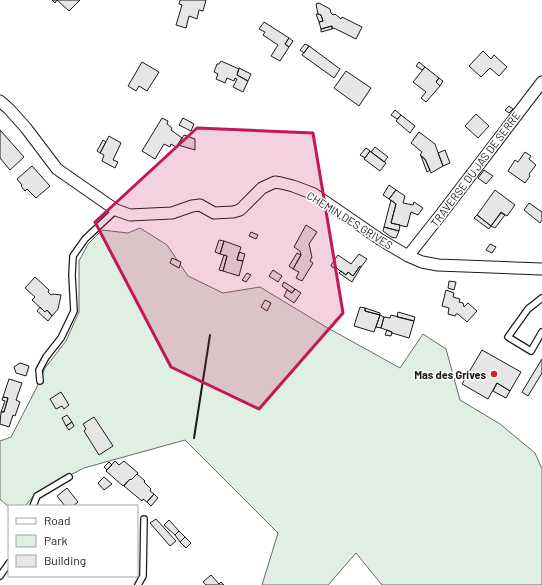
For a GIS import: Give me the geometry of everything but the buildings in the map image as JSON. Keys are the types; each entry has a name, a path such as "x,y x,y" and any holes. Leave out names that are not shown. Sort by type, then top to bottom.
{"street":[{"name":"TRAVERSE DU JAS DE SERRE","path":"408,256 542,82"},
{"name":"CHEMIN DES GRIVES","path":"0,101 26,128 57,169 116,210 130,215 172,213 192,206 200,205 214,212 233,212 240,210 262,188 275,182 293,186 314,194 381,240 408,256 422,262 438,266 542,269"}],"lane":[{"path":"40,381 39,370 61,338 74,311 72,276 74,256 85,239 116,210"},
{"path":"542,298 528,309 508,337 531,351 542,332"},
{"path":"33,505 37,496 69,477"},
{"path":"138,585 143,576 144,519"},
{"path":"0,576 8,564"}],"highlighted area":[{"path":"197,128 313,133 343,313 259,409 171,367 95,222"}],"green space":[{"path":"140,228 167,245 188,276 223,293 260,287 326,327 400,368 423,334 446,349 460,400 500,424 535,453 542,469 542,585 382,585 356,553 328,585 262,585 278,533 185,440 84,468 36,493 26,505 8,506 0,499 0,441 11,437 36,389 45,368 66,341 79,312 79,261 88,244 102,230 128,233"}],"wall":[{"path":"194,438 210,335"}],"place":[{"name":"Mas des Grives","path":"494,374"}]}
